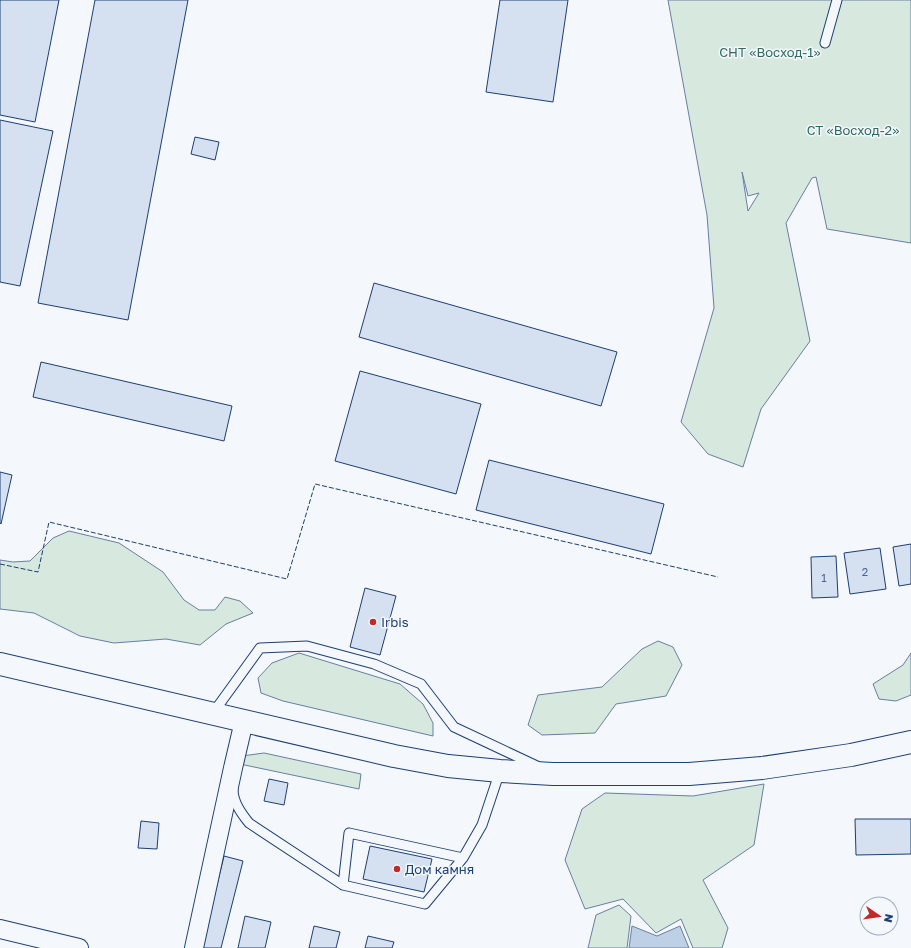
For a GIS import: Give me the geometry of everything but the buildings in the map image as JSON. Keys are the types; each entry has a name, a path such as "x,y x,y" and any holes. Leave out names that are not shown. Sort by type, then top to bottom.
{"main road":[{"path":"0,664 394,756 448,766 500,771 553,774 689,774 762,768 851,755 911,742"}],"street":[{"path":"194,948 244,721"},
{"path":"0,929 79,948"}],"lane":[{"path":"825,43 836,0"},
{"path":"213,713 260,648 307,646 374,664 421,684 454,728 553,774"},
{"path":"233,768 233,796 241,812 249,823 343,885 425,904 463,858 482,825 500,771"},
{"path":"343,885 350,833 463,858"}],"green space":[{"path":"668,0 911,0 911,243 827,229 816,177 812,178 786,223 810,341 761,409 743,467 708,454 681,422 714,308 707,215","holes":["742,172 748,196 759,193 748,211"]},
{"path":"69,531 119,543 163,572 184,600 199,610 215,610 225,597 240,601 253,613 226,624 200,645 166,639 114,643 80,636 34,613 0,609 0,560 13,562 30,561 53,538"},
{"path":"658,641 673,647 682,665 666,696 616,704 595,733 542,735 528,725 538,695 602,687 642,649"},
{"path":"299,653 400,684 423,704 433,723 433,736 283,701 261,693 258,678 272,663"},
{"path":"911,653 911,695 896,701 879,699 873,684 903,665"},
{"path":"264,753 361,774 359,789 235,763 242,756"},
{"path":"764,784 754,845 703,880 728,928 722,948 693,948 681,919 656,933 623,899 585,909 565,860 582,809 605,793 693,796"},
{"path":"619,905 631,916 627,948 588,948 596,915"}],"water":[{"path":"632,926 657,936 680,926 689,948 629,948"}],"fence":[{"path":"0,564 38,572 49,522 287,579 315,484 718,577"}],"place":[{"name":"Irbis","path":"373,622"},
{"name":"Дом камня","path":"397,869"}],"park label":[{"name":"СНТ «Восход-1»","path":"770,52"},
{"name":"СТ «Восход-2»","path":"853,130"}]}
